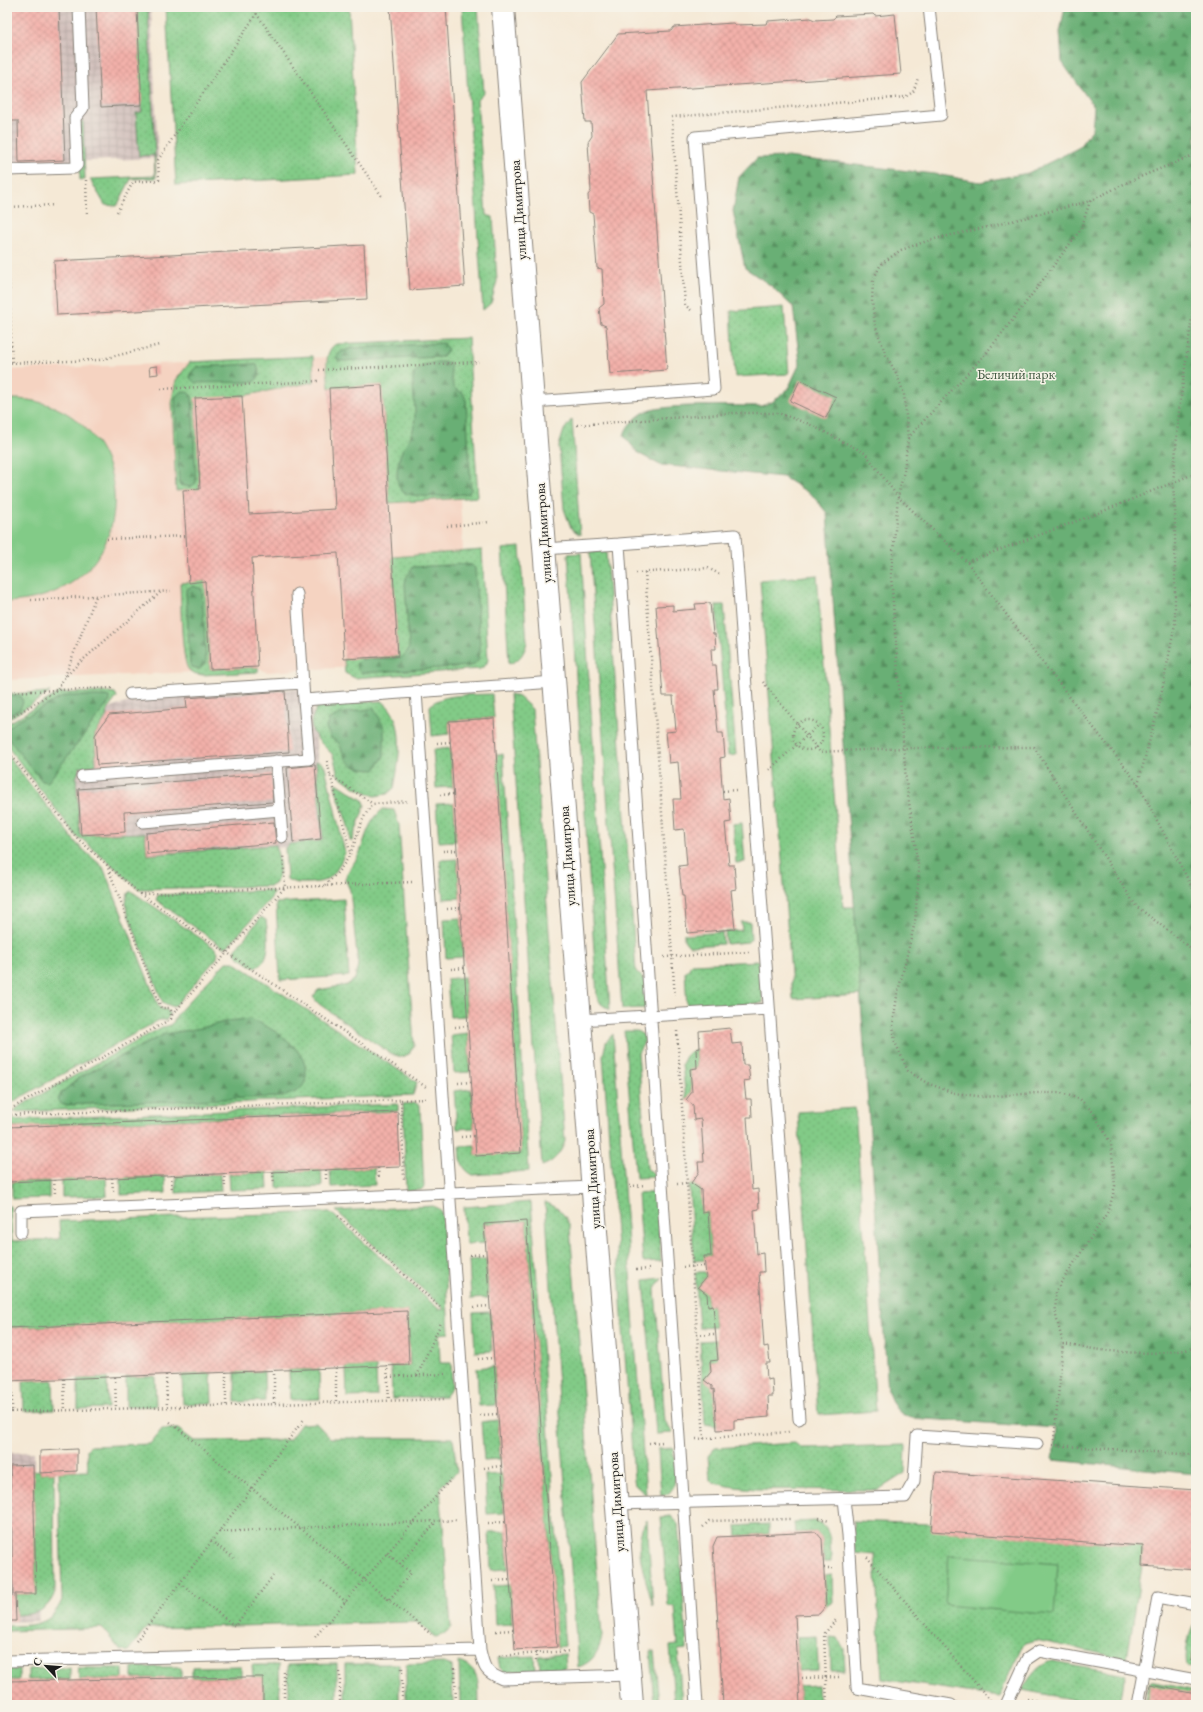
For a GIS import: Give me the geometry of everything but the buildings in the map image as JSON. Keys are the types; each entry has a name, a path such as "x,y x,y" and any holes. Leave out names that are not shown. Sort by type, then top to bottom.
{"street":[{"name":"улица Димитрова","path":"503,7 632,1705"}],"lane":[{"path":"7,170 74,168 77,165 75,118 83,108 78,7"},
{"path":"533,402 714,389 695,137 941,115 930,7"},
{"path":"544,550 735,535 769,1009 795,1422"},
{"path":"619,544 652,1016 697,1705"},
{"path":"82,776 310,758 304,700 297,594"},
{"path":"304,700 554,682"},
{"path":"130,694 303,683"},
{"path":"416,691 480,1650 483,1663 489,1673 502,1679 630,1675"},
{"path":"276,761 282,837"},
{"path":"143,822 280,810"},
{"path":"580,1020 769,1009"},
{"path":"22,1232 21,1211 592,1187"},
{"path":"616,1504 905,1497 914,1481 917,1436 1037,1444"},
{"path":"844,1499 848,1536 856,1688 951,1705"},
{"path":"1138,1705 1158,1597 1175,1596 1196,1604"},
{"path":"7,1661 480,1650"},
{"path":"1008,1701 1027,1659 1039,1651 1196,1680"}],"path":[{"path":"252,7 382,198"},
{"path":"117,212 133,182 159,180 158,160 261,7"},
{"path":"697,315 685,305 672,117 905,97 913,92 918,82 919,74"},
{"path":"1196,154 1128,182 1090,202 930,240 902,250 881,264 873,280 872,302 875,325 886,355 897,375 904,394 908,438 904,471 898,497 891,575 906,781 919,871 915,922 897,996 893,1024 894,1042 908,1071 927,1083 954,1093 985,1097 1036,1092 1061,1093 1080,1099 1092,1112 1111,1144 1115,1186 1109,1210 1055,1292 1056,1316 1063,1344 1054,1445 1196,1455"},
{"path":"86,180 87,213"},
{"path":"908,438 987,352 1018,313 1081,229 1090,202"},
{"path":"7,207 55,205"},
{"path":"7,229 12,363"},
{"path":"1138,784 1160,701 1175,624 1176,512 1173,484 1179,411 1196,288"},
{"path":"7,363 99,360 159,345"},
{"path":"319,370 478,362"},
{"path":"161,389 319,381"},
{"path":"577,425 734,413 778,413 809,424 865,453 898,497 967,562 1038,658 1138,784 1196,895"},
{"path":"967,562 1173,484 1196,473"},
{"path":"447,526 490,522"},
{"path":"107,539 186,536"},
{"path":"621,573 708,568 724,578"},
{"path":"645,572 704,1439"},
{"path":"64,678 162,591"},
{"path":"31,600 171,591"},
{"path":"7,720 57,690 64,678 96,596"},
{"path":"744,659 820,752 904,748 1034,747 1136,906 1196,952"},
{"path":"7,692 115,688 130,694"},
{"path":"810,720 819,725 823,734 823,739 816,748 809,750 797,745 793,735 798,725 810,720"},
{"path":"753,785 819,725"},
{"path":"435,743 450,742"},
{"path":"308,744 320,751 326,760 345,829 350,854"},
{"path":"7,750 78,839 140,894 443,1098"},
{"path":"330,775 373,804 423,800"},
{"path":"723,791 738,790"},
{"path":"438,796 453,794"},
{"path":"325,885 339,870 350,854 365,812 373,804"},
{"path":"7,1111 162,1023 168,1022 172,1015 285,887 282,837"},
{"path":"442,851 457,850"},
{"path":"107,865 161,1008 169,1008 172,1015"},
{"path":"140,894 428,881"},
{"path":"648,958 765,951"},
{"path":"7,1115 443,1098"},
{"path":"401,1100 405,1195"},
{"path":"7,1186 8,1204"},
{"path":"319,1199 458,1324"},
{"path":"467,1255 486,1254"},
{"path":"692,1267 705,1266"},
{"path":"471,1307 489,1306"},
{"path":"417,1376 446,1312"},
{"path":"697,1335 716,1334"},
{"path":"1063,1344 1096,1350 1139,1354 1196,1348"},
{"path":"474,1360 493,1358"},
{"path":"388,1366 388,1401"},
{"path":"336,1368 336,1402"},
{"path":"274,1370 274,1404"},
{"path":"226,1372 226,1405"},
{"path":"388,1377 461,1374"},
{"path":"166,1375 167,1407"},
{"path":"115,1377 116,1409"},
{"path":"64,1379 65,1411"},
{"path":"12,1381 12,1412"},
{"path":"7,1412 463,1398"},
{"path":"478,1416 497,1414"},
{"path":"123,1659 305,1418"},
{"path":"170,1422 452,1651"},
{"path":"680,1440 791,1432 795,1422"},
{"path":"482,1468 501,1466"},
{"path":"300,1654 452,1478"},
{"path":"701,1530 709,1521 796,1518"},
{"path":"812,1518 829,1520 831,1524"},
{"path":"219,1532 471,1520"},
{"path":"400,1564 437,1521"},
{"path":"486,1523 505,1522"},
{"path":"848,1536 994,1705"},
{"path":"212,1541 234,1558"},
{"path":"387,1553 411,1573 389,1600"},
{"path":"834,1560 835,1575"},
{"path":"824,1568 835,1568"},
{"path":"180,1583 235,1626 273,1576"},
{"path":"490,1581 509,1580"},
{"path":"321,1581 346,1602"},
{"path":"827,1705 824,1634 835,1622 837,1614"},
{"path":"494,1631 513,1630"},
{"path":"536,1648 536,1653"},
{"path":"402,1661 402,1705"},
{"path":"340,1669 340,1705"},
{"path":"284,1670 284,1705"},
{"path":"798,1678 856,1677"},
{"path":"1008,1701 1056,1705"}],"shaded area":[{"path":"7,7 151,7 158,158 18,164 7,160"},
{"path":"456,352 465,498 460,499 463,551 469,551 475,660 266,672 258,667 195,672 7,680 7,370"},
{"path":"307,688 311,694 325,840 317,845 145,857 80,835 75,768 104,710 129,702 166,696"},
{"path":"34,1452 39,1621 7,1622 7,1453"}],"green space":[{"path":"166,7 349,7 358,175 176,185"},
{"path":"462,7 478,7 484,93 477,100 486,215 493,217 497,281 491,303 483,310"},
{"name":"Беличий парк","path":"1065,7 1196,7 1196,1474 1053,1460 1056,1428 912,1418 896,1409 888,1392 827,513 812,495 783,477 660,465 638,453 624,436 634,420 643,413 652,410 681,406 761,406 772,402 788,389 800,363 793,307 770,285 745,268 733,211 739,177 757,158 787,157 935,174 980,182 1028,173 1078,148 1092,130 1094,107 1062,62 1060,32"},
{"path":"137,10 148,10 156,178 131,179 117,206 105,205 90,179 155,176 154,155 139,156 136,113 142,112"},
{"path":"83,120 85,180 80,180 78,125"},
{"path":"784,307 789,374 735,377 731,311"},
{"path":"468,338 478,497 389,503 382,385 329,388 327,358 329,352 336,344"},
{"path":"444,343 448,350 442,357 339,361 336,357 341,352 352,348"},
{"path":"313,356 314,382 242,396 195,399 200,489 176,491 172,399 176,380 190,362"},
{"path":"437,362 449,362 453,385 457,390 463,393 466,400 471,490 469,493 454,495 413,495 405,493 401,490 397,475 400,456 413,430 415,410 413,375 418,369"},
{"path":"257,365 260,375 254,382 195,383 190,378 190,374 196,367"},
{"path":"183,391 192,396 196,483 190,487 180,485 179,483 175,397"},
{"path":"7,399 52,406 85,428 106,459 114,496 109,534 90,567 56,591 7,602"},
{"path":"572,419 580,535 571,528 564,509 559,446 564,430"},
{"path":"520,547 527,642 521,656 516,661 509,664 502,549"},
{"path":"482,550 488,660 486,665 480,669 355,678 345,673 344,659 398,656 392,557"},
{"path":"606,551 636,971 647,982 648,1008 622,1009 590,552"},
{"path":"581,553 610,1010 601,1004 597,997 568,554"},
{"path":"465,564 472,565 475,568 480,648 477,661 471,666 362,673 357,668 356,664 361,659 401,658 407,652 409,647 405,584 406,578 413,567"},
{"path":"817,575 843,907 855,907 861,995 793,999 760,580"},
{"path":"205,581 210,669 258,667 258,672 203,675 194,673 189,670 186,665 183,643 180,583"},
{"path":"193,586 202,589 206,662 200,669 192,667 190,663 186,591 188,588"},
{"path":"716,605 724,605 736,755 728,756"},
{"path":"50,692 49,693 7,720 7,694"},
{"path":"59,693 115,693 117,697 108,709 106,717 95,735 96,765 80,767 76,778 80,835 145,833 147,855 276,845 279,862 279,874 275,883 270,886 139,889 82,839 78,838 7,746 7,724"},
{"path":"492,694 494,718 449,721 449,734 432,736 430,706 435,702 450,697"},
{"path":"510,694 519,697 532,709 565,1141 556,1156 550,1162 542,1166"},
{"path":"7,696 21,696 23,702 20,709 7,717"},
{"path":"67,696 106,696 109,697 110,701 48,782 42,781 7,737 7,729 18,720 60,698"},
{"path":"382,701 390,709 395,719 398,730 399,754 394,788 387,794 375,796 356,788 338,775 333,755 318,740 312,730 311,721 318,704"},
{"path":"374,708 384,727 384,756 375,770 362,769 348,762 340,744 331,738 326,728 329,719 340,714"},
{"path":"450,748 453,787 436,788 433,750"},
{"path":"503,754 529,1171 473,1175 463,1166 460,1146 475,1145 476,1155 521,1153 496,755"},
{"path":"7,755 77,844 103,867 159,1007 167,1010 170,1015 166,1020 159,1020 7,1105"},
{"path":"316,761 322,763 325,767 345,853 336,871 328,879 317,882 298,883 287,879 285,848 290,844 320,841 323,839"},
{"path":"337,783 364,801 365,805 352,841 350,841 349,829 336,790 335,784"},
{"path":"454,803 456,841 439,842 436,804"},
{"path":"383,809 394,810 399,825 414,1045 409,1054 402,1057 391,1054 319,1004 313,997 318,990 347,985 355,979 358,964 350,890 345,879 360,852 371,824"},
{"path":"742,823 745,862 736,863 733,824"},
{"path":"457,859 460,898 443,899 440,860"},
{"path":"269,890 274,893 271,898 228,946 223,947 156,900 158,895"},
{"path":"131,891 215,948 218,952 217,958 174,1007 163,1003 128,914 126,903 128,893"},
{"path":"344,899 349,976 280,980 276,903"},
{"path":"261,917 266,920 268,947 265,959 255,968 237,956 235,950"},
{"path":"461,918 463,957 446,958 444,919"},
{"path":"741,922 750,922 751,939 748,942 726,944 725,932 742,930"},
{"path":"722,932 723,944 689,946 684,940 684,933 686,935"},
{"path":"760,961 763,1003 687,1008 685,972 689,969 691,964"},
{"path":"226,962 234,962 417,1082 413,1095 14,1112 20,1106 162,1027 170,1025 175,1020 177,1014"},
{"path":"464,977 467,1016 450,1017 447,979"},
{"path":"249,1019 258,1022 286,1039 301,1055 305,1064 306,1074 304,1084 294,1093 279,1097 63,1105 58,1101 61,1093 80,1077 165,1034 201,1028 228,1021"},
{"path":"624,1031 637,1031 645,1036 645,1041 638,1053 647,1168 656,1177 636,1178"},
{"path":"468,1033 470,1072 454,1073 451,1035"},
{"path":"613,1034 646,1495 635,1485 634,1479 603,1056 606,1042"},
{"path":"696,1049 697,1068 690,1069 692,1092 686,1100 682,1064 687,1054"},
{"path":"471,1089 474,1128 457,1129 454,1091"},
{"path":"416,1103 420,1106 424,1187 421,1190 406,1191 403,1104"},
{"path":"398,1104 398,1111 7,1127 7,1120"},
{"path":"855,1108 876,1411 818,1415 798,1112"},
{"path":"374,1168 375,1185 331,1187 330,1170"},
{"path":"321,1170 322,1187 277,1188 277,1172"},
{"path":"267,1172 268,1189 230,1190 229,1174"},
{"path":"220,1174 221,1191 176,1193 176,1176"},
{"path":"165,1176 166,1193 121,1195 121,1178"},
{"path":"106,1178 107,1196 62,1197 62,1180"},
{"path":"49,1181 49,1198 12,1199 12,1182"},
{"path":"691,1183 701,1190 702,1212 708,1212 711,1256 704,1256 705,1260 694,1261 689,1186"},
{"path":"656,1192 661,1261 643,1262 638,1194"},
{"path":"531,1202 565,1646 557,1647 526,1221 484,1224 485,1243 466,1244 464,1207"},
{"path":"545,1202 554,1206 564,1215 570,1228 602,1636 600,1646 592,1659 578,1667"},
{"path":"7,1206 10,1206 12,1241 60,1239 59,1221 330,1212 440,1310 444,1309 336,1211 433,1206 438,1208 442,1213 449,1333 439,1334 440,1363 451,1363 452,1387 446,1396 392,1399 391,1366 410,1365 407,1311 7,1328"},
{"path":"486,1259 488,1298 471,1299 469,1260"},
{"path":"695,1272 705,1272 706,1277 698,1287 707,1294 708,1306 713,1305 715,1327 699,1328"},
{"path":"662,1278 655,1289 665,1421 673,1433 656,1434 644,1280"},
{"path":"490,1312 492,1351 475,1352 473,1313"},
{"path":"716,1340 718,1360 710,1361 711,1372 704,1380 712,1386 712,1390 714,1389 717,1426 705,1424 700,1341"},
{"path":"376,1366 377,1396 347,1397 346,1367"},
{"path":"494,1366 496,1405 479,1406 477,1368"},
{"path":"319,1369 320,1399 290,1400 289,1370"},
{"path":"264,1371 265,1401 235,1402 235,1372"},
{"path":"211,1373 212,1403 183,1404 182,1375"},
{"path":"155,1376 156,1406 126,1407 126,1377"},
{"path":"107,1378 108,1408 78,1409 78,1379"},
{"path":"53,1380 54,1410 24,1411 23,1381"},
{"path":"498,1420 500,1459 484,1460 481,1422"},
{"path":"316,1423 330,1438 453,1438 457,1472 440,1487 451,1627 444,1634 435,1637 416,1622 146,1628 128,1651 121,1651 102,1628 7,1631 7,1626 40,1623 46,1620 57,1609 62,1600 59,1472 88,1471 87,1449 90,1446 150,1444 162,1429 178,1429 194,1441 289,1440 301,1424"},
{"path":"795,1443 801,1448 906,1445 905,1473 878,1490 756,1489 713,1483 710,1480 708,1456 715,1448"},
{"path":"673,1448 675,1468 674,1483 668,1494 661,1496 658,1449"},
{"path":"40,1470 40,1473 54,1472 55,1592 52,1599 40,1611 16,1615 15,1594 36,1594 33,1471"},
{"path":"502,1474 504,1513 487,1514 485,1475"},
{"path":"671,1516 678,1523 687,1649 678,1650 682,1705 674,1705 670,1646 678,1645 675,1606 668,1606 661,1517"},
{"path":"647,1520 653,1606 641,1562 640,1550 642,1529"},
{"path":"816,1521 825,1528 830,1538 831,1562 824,1562 822,1539 816,1532 795,1533 794,1522"},
{"path":"853,1521 932,1524 931,1530 1143,1546 1142,1566 1127,1659 1036,1640 1026,1643 1021,1648 999,1697 882,1679 875,1555 855,1553"},
{"path":"769,1524 769,1534 737,1536 736,1526"},
{"path":"506,1531 508,1569 491,1570 489,1532"},
{"path":"949,1555 1058,1564 1054,1615 945,1605"},
{"path":"832,1574 833,1602 826,1606 824,1575"},
{"path":"510,1585 512,1624 495,1625 493,1586"},
{"path":"1196,1623 1196,1668 1188,1667 1186,1651 1191,1631"},
{"path":"817,1636 818,1670 798,1671 797,1637"},
{"path":"830,1637 838,1638 844,1649 845,1670 831,1670"},
{"path":"650,1651 654,1651 659,1705 654,1705"},
{"path":"565,1654 566,1668 540,1670 539,1656"},
{"path":"534,1656 535,1670 504,1672 500,1668 498,1658"},
{"path":"1052,1661 1125,1674 1120,1705 1104,1705 1022,1690 1031,1676 1042,1665"},
{"path":"459,1662 472,1669 475,1673 478,1685 479,1705 460,1705"},
{"path":"444,1663 452,1666 453,1705 406,1705 406,1664"},
{"path":"337,1664 337,1705 289,1705 288,1665"},
{"path":"345,1664 399,1664 399,1705 345,1705"},
{"path":"252,1665 279,1665 280,1705 263,1705 263,1677 253,1677"},
{"path":"241,1666 241,1677 192,1678 192,1667"},
{"path":"132,1667 181,1667 181,1678 132,1678"},
{"path":"70,1668 70,1679 28,1680 28,1669"},
{"path":"78,1668 123,1668 123,1679 79,1679"},
{"path":"7,1669 19,1669 19,1680 7,1680"},
{"path":"1151,1682 1191,1690 1190,1693 1144,1705 1148,1686"},
{"path":"818,1685 819,1705 800,1705 799,1686"},
{"path":"862,1699 881,1703 881,1705 854,1705 857,1701"}]}
